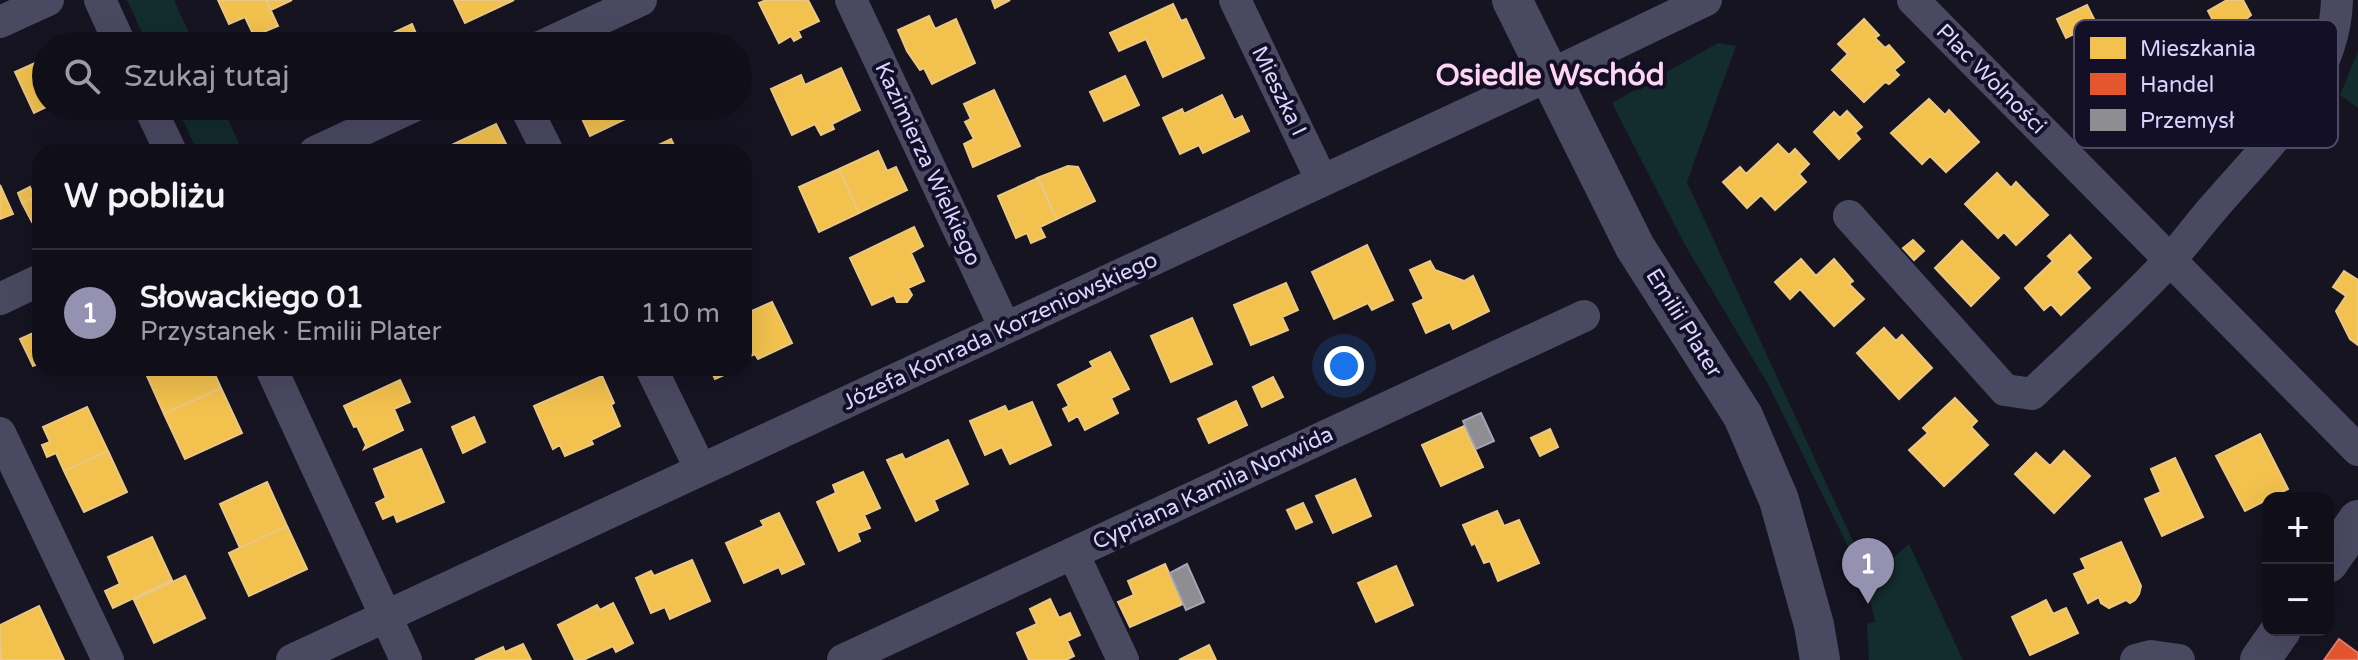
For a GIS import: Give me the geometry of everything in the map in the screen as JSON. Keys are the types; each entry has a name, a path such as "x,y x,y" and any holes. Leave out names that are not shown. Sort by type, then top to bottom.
{"street":[{"path":"0,22 48,0"},
{"path":"100,0 115,32"},
{"path":"572,32 641,0"},
{"name":"Kazimierza Wielkiego","path":"851,0 1005,328"},
{"name":"Mieszka I","path":"1235,0 1322,181"},
{"name":"Emilii Plater","path":"1512,0 1635,247 1743,416 1779,500 1814,625 1820,660"},
{"name":"Józefa Konrada Korzeniowskiego","path":"292,660 1706,0"},
{"name":"Plac Wolności","path":"1913,0 2358,450"},
{"path":"2335,20 2337,0"},
{"path":"156,120 167,144"},
{"path":"332,144 384,120"},
{"path":"532,120 544,144"},
{"path":"1849,216 2005,390 2032,394 2169,261 2266,148"},
{"path":"0,299 32,284"},
{"name":"Cypriana Kamila Norwida","path":"843,660 1584,316"},
{"path":"275,376 406,660"},
{"path":"655,376 701,470"},
{"path":"0,433 108,660"},
{"path":"2334,554 2358,520"},
{"path":"1073,553 1123,660"},
{"path":"2260,660 2277,636"},
{"path":"2136,660 2151,656 2179,660"}],"green space":[{"path":"127,0 174,0 189,32 142,32"},
{"path":"1718,43 1736,46 1687,182 1870,578 1909,544 1963,660 1869,660 1867,624 1875,622 1867,585 1768,384 1685,245 1612,103"},
{"path":"2358,51 2358,108 2340,95"},
{"path":"183,120 228,120 239,144 194,144"}],"building: Mieszkania":[{"path":"218,0 266,0 278,26 264,32 252,32 245,17 229,24"},
{"path":"266,0 292,0 271,10"},
{"path":"454,0 514,0 465,23"},
{"path":"766,0 808,0 819,21 798,31 801,37 794,41 791,36 779,43 759,3"},
{"path":"992,0 1010,0 995,8"},
{"path":"2227,0 2243,0 2251,15 2245,20 2213,20 2208,11"},
{"path":"1173,4 1181,21 1186,19 1204,58 1163,77 1146,39 1119,51 1110,33"},
{"path":"2087,5 2094,20 2074,20 2074,34 2066,38 2057,19"},
{"path":"929,16 935,29 956,19 975,63 932,84 924,68 920,70 907,51 898,30"},
{"path":"1864,19 1879,35 1875,38 1885,48 1889,45 1904,62 1894,70 1899,75 1889,84 1885,82 1864,102 1832,70 1848,54 1838,44"},
{"path":"412,24 415,32 395,32"},
{"path":"32,64 32,109 15,72"},
{"path":"841,68 860,110 832,124 834,129 821,135 815,124 792,135 771,89 801,75 805,85"},
{"path":"1125,76 1139,105 1104,121 1090,92"},
{"path":"994,90 1020,146 973,167 964,144 974,139 965,122 971,119 964,104"},
{"path":"1222,95 1234,120 1242,116 1249,131 1203,153 1199,145 1180,154 1163,118 1182,109 1184,114"},
{"path":"1929,99 1945,115 1949,110 1979,142 1946,172 1930,156 1922,164 1891,133"},
{"path":"1847,111 1862,127 1855,133 1860,139 1839,159 1814,132 1834,112 1840,118"},
{"path":"583,120 623,120 590,136"},
{"path":"496,124 506,144 454,144"},
{"path":"1778,144 1789,155 1795,149 1809,164 1799,174 1806,182 1775,210 1761,195 1747,208 1723,182 1740,167 1746,174"},
{"path":"878,151 887,171 896,167 907,190 859,213 839,169"},
{"path":"1068,166 1078,167 1095,201 1057,219 1037,178"},
{"path":"839,169 859,213 819,232 799,187"},
{"path":"1997,173 2011,188 2016,182 2048,215 2016,245 2004,232 1998,238 1965,204"},
{"path":"1038,178 1057,219 1040,227 1045,237 1031,243 1027,233 1016,238 998,196"},
{"path":"0,185 13,214 0,219"},
{"path":"30,187 32,198 22,203 18,193"},
{"path":"32,198 32,222 22,203"},
{"path":"914,227 923,246 911,253 924,281 908,288 912,295 907,302 897,302 894,295 872,305 850,258"},
{"path":"2070,235 2091,258 2076,272 2090,288 2061,315 2051,304 2044,310 2025,288 2053,261 2048,256"},
{"path":"1913,240 1924,251 1914,260 1903,248"},
{"path":"1962,241 1999,278 1971,306 1935,268"},
{"path":"1367,245 1393,300 1372,310 1368,303 1334,319 1312,272"},
{"path":"1801,259 1816,276 1834,259 1853,281 1849,284 1864,299 1834,326 1800,289 1790,299 1775,282"},
{"path":"1430,261 1435,270 1464,281 1473,276 1489,311 1453,329 1450,322 1426,333 1413,304 1424,299 1410,270"},
{"path":"2344,271 2358,280 2358,345 2350,339 2336,311 2346,296 2333,287"},
{"path":"1286,283 1298,310 1282,317 1288,330 1251,345 1234,305"},
{"path":"772,302 792,343 758,359 755,354 752,355 752,311"},
{"path":"1192,318 1212,364 1171,382 1151,336"},
{"path":"1884,328 1896,341 1902,335 1932,368 1899,399 1857,353"},
{"path":"32,334 32,364 20,339"},
{"path":"1110,352 1129,389 1111,398 1118,413 1085,430 1078,416 1069,421 1063,409 1069,406 1058,385 1093,367 1090,362"},
{"path":"147,376 216,376 221,388 164,414"},
{"path":"602,376 620,426 591,440 593,444 565,456 560,445 553,449 534,406"},
{"path":"1273,377 1283,397 1262,407 1253,387"},
{"path":"400,380 410,402 394,409 403,430 364,449 366,445 344,406"},
{"path":"221,388 242,433 185,459 164,414"},
{"path":"1955,398 1977,421 1971,427 1988,445 1944,486 1909,450 1928,433 1923,428"},
{"path":"1236,401 1247,425 1209,443 1198,419"},
{"path":"1032,402 1051,445 1010,464 1002,447 985,455 970,421 1005,406 1008,412"},
{"path":"87,407 108,451 64,471 56,453 47,457 42,445 50,442 43,427"},
{"path":"474,417 485,442 463,453 452,427"},
{"path":"1464,426 1483,467 1441,486 1422,445"},
{"path":"1550,429 1558,447 1540,456 1531,438"},
{"path":"2260,434 2288,489 2262,492 2262,502 2245,511 2216,456"},
{"path":"948,440 968,484 934,500 938,510 916,521 887,460 902,454 905,460"},
{"path":"421,449 444,502 397,522 394,514 383,519 376,503 386,498 374,469"},
{"path":"108,451 127,492 84,512 64,471"},
{"path":"2064,451 2090,476 2054,513 2015,474 2036,453 2050,466"},
{"path":"2175,458 2203,517 2162,536 2145,499 2161,492 2151,469"},
{"path":"863,472 880,508 864,515 870,528 857,533 860,541 839,551 817,502 836,493 833,485"},
{"path":"1355,479 1371,516 1333,533 1316,496"},
{"path":"267,482 287,526 240,548 220,504"},
{"path":"1303,503 1312,522 1296,529 1287,510"},
{"path":"1497,511 1504,526 1519,520 1539,563 1498,581 1490,561 1484,563 1463,525"},
{"path":"779,513 804,564 782,574 779,567 744,583 726,543 764,526 761,521"},
{"path":"287,526 307,569 249,596 229,553"},
{"path":"152,537 172,580 113,608 105,591 120,584 108,557"},
{"path":"2121,542 2141,586 2139,594 2130,603 2126,600 2109,608 2101,603 2099,597 2088,603 2074,574 2086,569 2081,559"},
{"path":"692,560 710,601 670,619 665,607 651,613 636,578 651,571 654,576"},
{"path":"1165,564 1183,604 1130,627 1118,602 1134,595 1128,581"},
{"path":"1396,566 1413,605 1376,622 1358,583"},
{"path":"185,576 205,618 154,643 134,600"},
{"path":"1050,599 1059,618 1070,613 1080,635 1067,641 1074,656 1066,660 1029,660 1017,633 1037,624 1030,609"},
{"path":"2046,600 2053,614 2066,608 2078,633 2030,655 2012,617"},
{"path":"613,603 633,643 616,652 613,646 583,660 575,660 558,625 597,605 600,610"},
{"path":"39,606 64,660 1,660 0,625"},
{"path":"523,644 531,660 475,660 503,647 505,652"},
{"path":"1209,645 1216,660 1179,660"}],"building: Handel":[{"path":"2339,639 2358,653 2358,660 2324,660"}],"building: Przemysł":[{"path":"1481,413 1494,441 1476,449 1463,421"},
{"path":"1187,564 1204,602 1186,610 1170,573"}],"place":[{"name":"Słowackiego 01","path":"1868,604"}],"district":[{"name":"Osiedle Wschód","path":"1550,75"}]}
